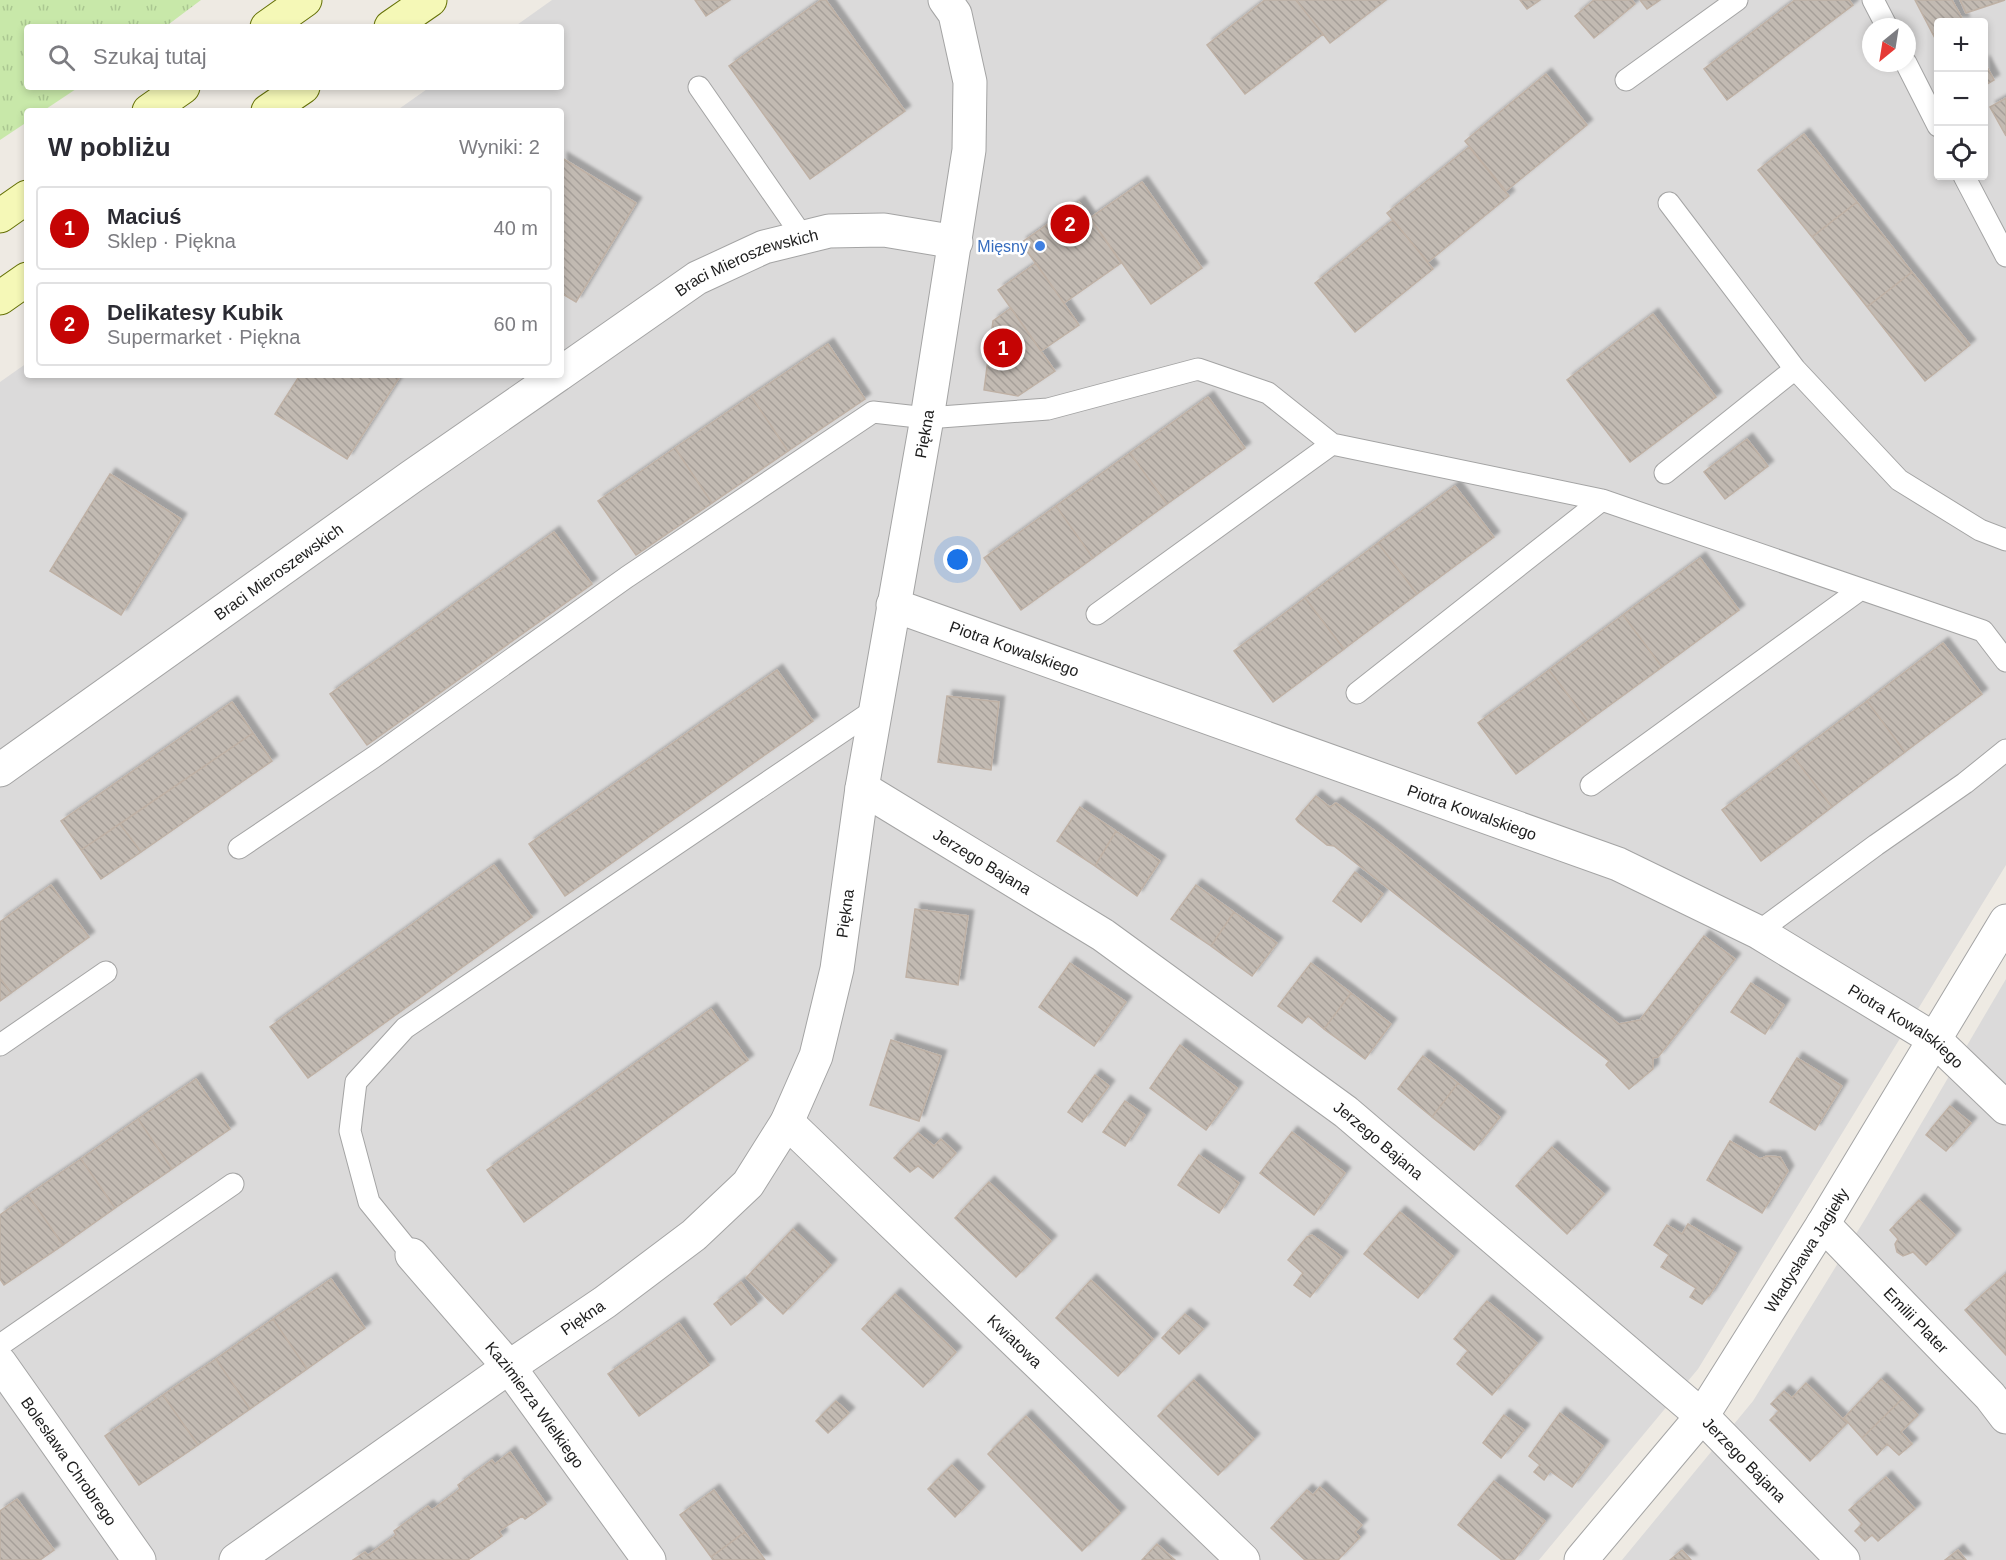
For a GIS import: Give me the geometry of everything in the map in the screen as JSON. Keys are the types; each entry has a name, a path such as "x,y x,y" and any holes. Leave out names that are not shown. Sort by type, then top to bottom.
{"main road":[{"path":"271,24 305,0"},
{"path":"395,24 430,0"},
{"path":"153,108 179,90"},
{"path":"272,108 299,90"},
{"path":"0,216 24,199"},
{"path":"0,298 24,281"}],"street":[{"name":"Piękna","path":"236,1560 605,1302 694,1235 748,1184 787,1122 816,1056 837,969 862,788 927,418 969,150 970,82 955,15 945,0"},
{"name":"Braci Mieroszewskich","path":"564,371 697,278 764,247 829,231 884,230 956,242"},
{"name":"Braci Mieroszewskich","path":"0,770 553,378"},
{"name":"Piotra Kowalskiego","path":"893,605 1618,864 1758,932 1934,1039 2006,1107"},
{"name":"Jerzego Bajana","path":"862,788 1103,935 1346,1112 1702,1416 1843,1560"},
{"name":"Władysława Jagiełły","path":"1581,1560 1702,1416 1823,1224 2006,921"},
{"name":"Kwiatowa","path":"787,1122 1243,1560"},
{"name":"Emilii Plater","path":"1823,1224 1990,1396 2006,1417"},
{"name":"Kazimierza Wielkiego","path":"412,1255 509,1367 649,1560"},
{"name":"Bolesława Chrobrego","path":"0,1363 139,1560"}],"lane":[{"path":"1626,80 1737,0"},
{"path":"1874,0 1883,18"},
{"path":"1911,72 1934,118"},
{"path":"699,87 803,237"},
{"path":"1966,180 2006,256"},
{"path":"1668,203 1795,369 1899,480 1980,530 2006,540"},
{"path":"239,848 374,757 627,577 873,412 927,418 1048,409 1198,369 1268,393 1332,444 1602,500 1983,631 2006,661"},
{"path":"1665,473 1795,369"},
{"path":"1097,614 1332,444"},
{"path":"1357,693 1602,500"},
{"path":"1591,785 1861,590"},
{"path":"412,1255 369,1202 350,1131 356,1082 405,1028 877,708"},
{"path":"1758,932 1875,845 1965,783 2006,750"},
{"path":"0,1045 106,972"},
{"path":"0,1345 233,1184"}],"shaded area":[{"path":"552,0 2006,0 2006,865 1698,1369 1539,1560 0,1560 0,382 24,365 24,378 564,378 564,108 400,108 426,90 564,90 564,24 518,24"},
{"path":"2006,979 2006,1560 1622,1560 1753,1401 1867,1216"}],"green space":[{"path":"0,0 201,0 169,24 24,24 24,90 74,90 48,108 24,108 24,124 0,140"}],"building":[{"path":"695,0 730,0 706,16"},
{"path":"821,0 826,0 905,111 810,179 729,66"},
{"path":"1265,0 1296,0 1323,34 1245,94 1207,45"},
{"path":"1296,0 1386,0 1330,43"},
{"path":"1520,0 1540,0 1527,9"},
{"path":"1594,0 1632,0 1635,4 1594,38 1575,16"},
{"path":"1640,0 1660,0 1647,9"},
{"path":"1795,0 1849,0 1853,5 1727,100 1704,69"},
{"path":"1915,0 1952,0 1962,18 1934,18 1934,36"},
{"path":"1960,0 2005,0 1966,13"},
{"path":"1988,69 1994,80 1988,84"},
{"path":"1546,74 1587,125 1506,191 1465,141"},
{"path":"2006,98 2006,136 1990,107"},
{"path":"1804,134 1857,202 1812,237 1758,170"},
{"path":"1469,147 1509,196 1428,262 1387,213"},
{"path":"564,159 636,203 576,302 564,295"},
{"path":"1142,182 1202,268 1151,304 1090,218"},
{"path":"1079,202 1121,263 1064,303 1021,243"},
{"path":"1857,202 1912,272 1867,307 1812,237"},
{"path":"1393,220 1433,269 1355,332 1315,283"},
{"path":"1036,263 1079,325 1041,351 998,290"},
{"path":"1912,272 1970,345 1925,381 1867,307"},
{"path":"1011,308 1055,371 1018,396 984,390 993,321"},
{"path":"1653,314 1716,397 1630,462 1567,380"},
{"path":"828,344 865,399 788,451 751,396"},
{"path":"298,378 399,378 347,459 275,414"},
{"path":"751,396 788,451 712,503 675,448"},
{"path":"1208,397 1245,448 1167,504 1130,453"},
{"path":"1747,439 1768,466 1725,499 1704,472"},
{"path":"675,448 712,503 636,555 598,501"},
{"path":"1130,453 1167,504 1093,558 1056,506"},
{"path":"110,474 181,519 121,615 50,571"},
{"path":"1455,486 1494,537 1417,594 1378,543"},
{"path":"1056,506 1093,558 1021,610 984,558"},
{"path":"554,532 592,584 367,745 330,694"},
{"path":"1378,543 1417,594 1344,649 1305,598"},
{"path":"1700,558 1739,610 1662,667 1623,615"},
{"path":"1305,598 1344,649 1273,702 1234,651"},
{"path":"1623,615 1662,667 1588,721 1549,670"},
{"path":"1943,643 1982,694 1905,752 1867,701"},
{"path":"777,670 813,721 565,896 529,844"},
{"path":"1549,670 1588,721 1516,774 1478,723"},
{"path":"947,696 999,702 991,770 938,762"},
{"path":"1867,701 1905,752 1832,807 1793,756"},
{"path":"232,702 253,733 81,850 61,821"},
{"path":"253,733 272,761 141,852 120,824"},
{"path":"1793,756 1832,807 1761,861 1722,810"},
{"path":"1316,796 1330,807 1336,803 1375,831 1619,1024 1640,1020 1704,936 1735,959 1658,1057 1653,1058 1653,1069 1629,1089 1606,1065 1609,1061 1334,846 1327,845 1298,822 1296,819"},
{"path":"1080,807 1116,831 1095,866 1057,841"},
{"path":"120,824 141,852 101,879 81,850"},
{"path":"1116,831 1160,861 1137,896 1095,866"},
{"path":"494,865 532,917 308,1078 270,1027"},
{"path":"1355,872 1383,894 1361,922 1333,901"},
{"path":"51,885 89,937 11,993 0,978 0,922"},
{"path":"1196,885 1234,912 1211,946 1171,919"},
{"path":"915,909 968,916 958,985 906,977"},
{"path":"1234,912 1277,943 1252,976 1211,946"},
{"path":"1070,963 1126,1002 1094,1046 1039,1007"},
{"path":"1311,963 1351,993 1324,1029 1308,1016 1302,1023 1278,1006"},
{"path":"0,978 11,993 0,1001"},
{"path":"1751,983 1784,1005 1765,1034 1731,1012"},
{"path":"1351,993 1391,1024 1365,1059 1324,1029"},
{"path":"711,1009 748,1060 524,1222 487,1170"},
{"path":"891,1040 941,1056 919,1121 870,1105"},
{"path":"1180,1045 1237,1088 1206,1130 1150,1088"},
{"path":"1423,1056 1458,1083 1432,1117 1398,1089"},
{"path":"1797,1058 1842,1086 1815,1130 1770,1102"},
{"path":"1095,1075 1109,1086 1082,1122 1068,1112"},
{"path":"196,1079 230,1129 172,1169 138,1119"},
{"path":"1458,1083 1500,1117 1474,1150 1432,1117"},
{"path":"1125,1101 1145,1115 1125,1146 1103,1132"},
{"path":"1950,1106 1971,1123 1946,1151 1926,1135"},
{"path":"138,1119 172,1169 115,1208 81,1159"},
{"path":"1292,1132 1345,1173 1314,1215 1260,1173"},
{"path":"918,1133 934,1146 941,1139 956,1153 933,1178 918,1166 910,1172 894,1158"},
{"path":"1730,1141 1760,1159 1767,1156 1780,1157 1788,1171 1762,1213 1707,1180"},
{"path":"1552,1147 1604,1194 1567,1234 1516,1186"},
{"path":"1199,1155 1239,1183 1219,1213 1178,1185"},
{"path":"81,1159 115,1208 63,1245 28,1195"},
{"path":"989,1182 1051,1241 1016,1277 955,1218"},
{"path":"28,1195 63,1245 4,1285 0,1279 0,1215"},
{"path":"1919,1200 1955,1235 1926,1265 1913,1252 1903,1256 1897,1252 1895,1244 1898,1239 1890,1230"},
{"path":"1400,1212 1453,1256 1418,1298 1364,1254"},
{"path":"1688,1224 1736,1253 1702,1304 1690,1297 1696,1288 1661,1267 1669,1255 1654,1245 1667,1225 1682,1234"},
{"path":"793,1229 831,1265 783,1314 746,1278"},
{"path":"1312,1235 1342,1257 1310,1297 1294,1285 1303,1273 1288,1260 1307,1237"},
{"path":"2006,1274 2006,1355 1965,1310"},
{"path":"331,1279 365,1328 307,1369 273,1319"},
{"path":"1091,1280 1153,1339 1118,1376 1056,1318"},
{"path":"741,1282 757,1304 731,1325 714,1304"},
{"path":"895,1294 956,1352 923,1387 862,1329"},
{"path":"1487,1301 1537,1343 1492,1395 1457,1364 1468,1351 1454,1339"},
{"path":"1185,1314 1203,1329 1179,1354 1162,1338"},
{"path":"273,1319 307,1369 250,1409 216,1359"},
{"path":"679,1323 709,1365 639,1416 608,1374"},
{"path":"216,1359 250,1409 198,1445 163,1395"},
{"path":"1881,1379 1902,1399 1862,1438 1844,1418"},
{"path":"1194,1380 1254,1439 1218,1475 1158,1416"},
{"path":"1806,1383 1847,1423 1810,1461 1770,1420 1779,1411 1771,1404 1784,1391 1792,1398"},
{"path":"163,1395 198,1445 139,1485 105,1436"},
{"path":"1902,1399 1918,1415 1901,1432 1912,1444 1899,1455 1887,1444 1877,1455 1862,1438"},
{"path":"836,1401 849,1413 828,1433 816,1421"},
{"path":"1560,1413 1603,1446 1572,1487 1550,1471 1544,1480 1534,1472 1540,1465 1529,1456"},
{"path":"1504,1415 1524,1430 1501,1458 1483,1443"},
{"path":"1026,1416 1120,1513 1082,1551 988,1454"},
{"path":"510,1452 546,1504 525,1519 522,1516 499,1531 502,1536 468,1560 353,1560 365,1552 368,1555 396,1535 394,1531 428,1506 432,1510 460,1489 458,1485 492,1460 495,1464"},
{"path":"952,1465 979,1492 955,1517 928,1489"},
{"path":"1886,1477 1915,1509 1878,1541 1872,1535 1865,1541 1855,1531 1862,1524 1849,1510"},
{"path":"1494,1481 1545,1521 1514,1560 1502,1560 1458,1525"},
{"path":"1320,1487 1362,1525 1355,1532 1360,1537 1338,1560 1305,1560 1271,1528 1307,1490 1313,1495"},
{"path":"714,1490 745,1532 711,1557 680,1515"},
{"path":"17,1499 54,1550 40,1560 0,1560 0,1511"},
{"path":"745,1532 765,1560 713,1560 711,1557"},
{"path":"1157,1544 1175,1560 1142,1560"},
{"path":"1682,1550 1691,1560 1670,1560"},
{"path":"1958,1550 1966,1560 1945,1560"}],"place":[{"name":"Delikatesy Kubik","path":"1070,224"},
{"name":"Mięsny","path":"1040,246"},
{"name":"Maciuś","path":"1003,348"}]}
